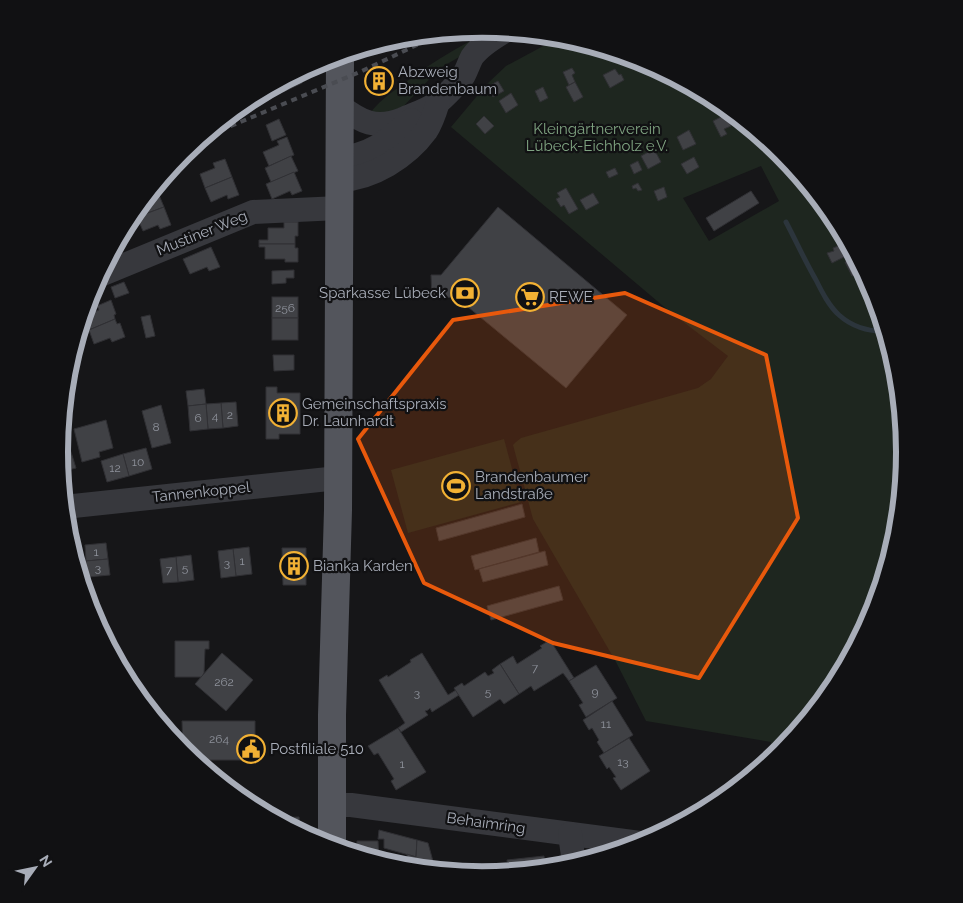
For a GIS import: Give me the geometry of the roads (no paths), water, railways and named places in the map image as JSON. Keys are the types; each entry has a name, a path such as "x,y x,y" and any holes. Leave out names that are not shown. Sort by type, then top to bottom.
{"main road":[{"path":"332,838 332,715 338,478 340,62"}],"street":[{"path":"464,75 470,60 494,38"},
{"path":"340,106 355,117 371,124 395,123 429,107 464,75 488,63 513,38"},
{"path":"340,169 353,179 364,177 394,160 425,132 433,119 429,107"},
{"name":"Mustiner Weg","path":"108,272 253,212 340,208"},
{"name":"Tannenkoppel","path":"71,506 338,478"},
{"name":"Behaimring","path":"332,805 361,807 623,841"},
{"path":"570,834 573,855"}],"waterway":[{"path":"786,222 823,294 835,311 844,319 860,328 877,330"}],"railway":[{"path":"220,131 362,71 424,41"}],"place":[{"name":"Abzweig Brandenbaum","path":"379,81"},
{"name":"Sparkasse Lübeck","path":"465,293"},
{"name":"REWE","path":"530,297"},
{"name":"Gemeinschaftspraxis Dr. Launhardt","path":"283,413"},
{"name":"Brandenbaumer Landstraße","path":"456,486"},
{"name":"Bianka Karden","path":"294,566"},
{"name":"Postfiliale 510","path":"251,749"}],"park label":[{"name":"Kleingärtnerverein Lübeck-Eichholz e.V.","path":"597,138"}]}
